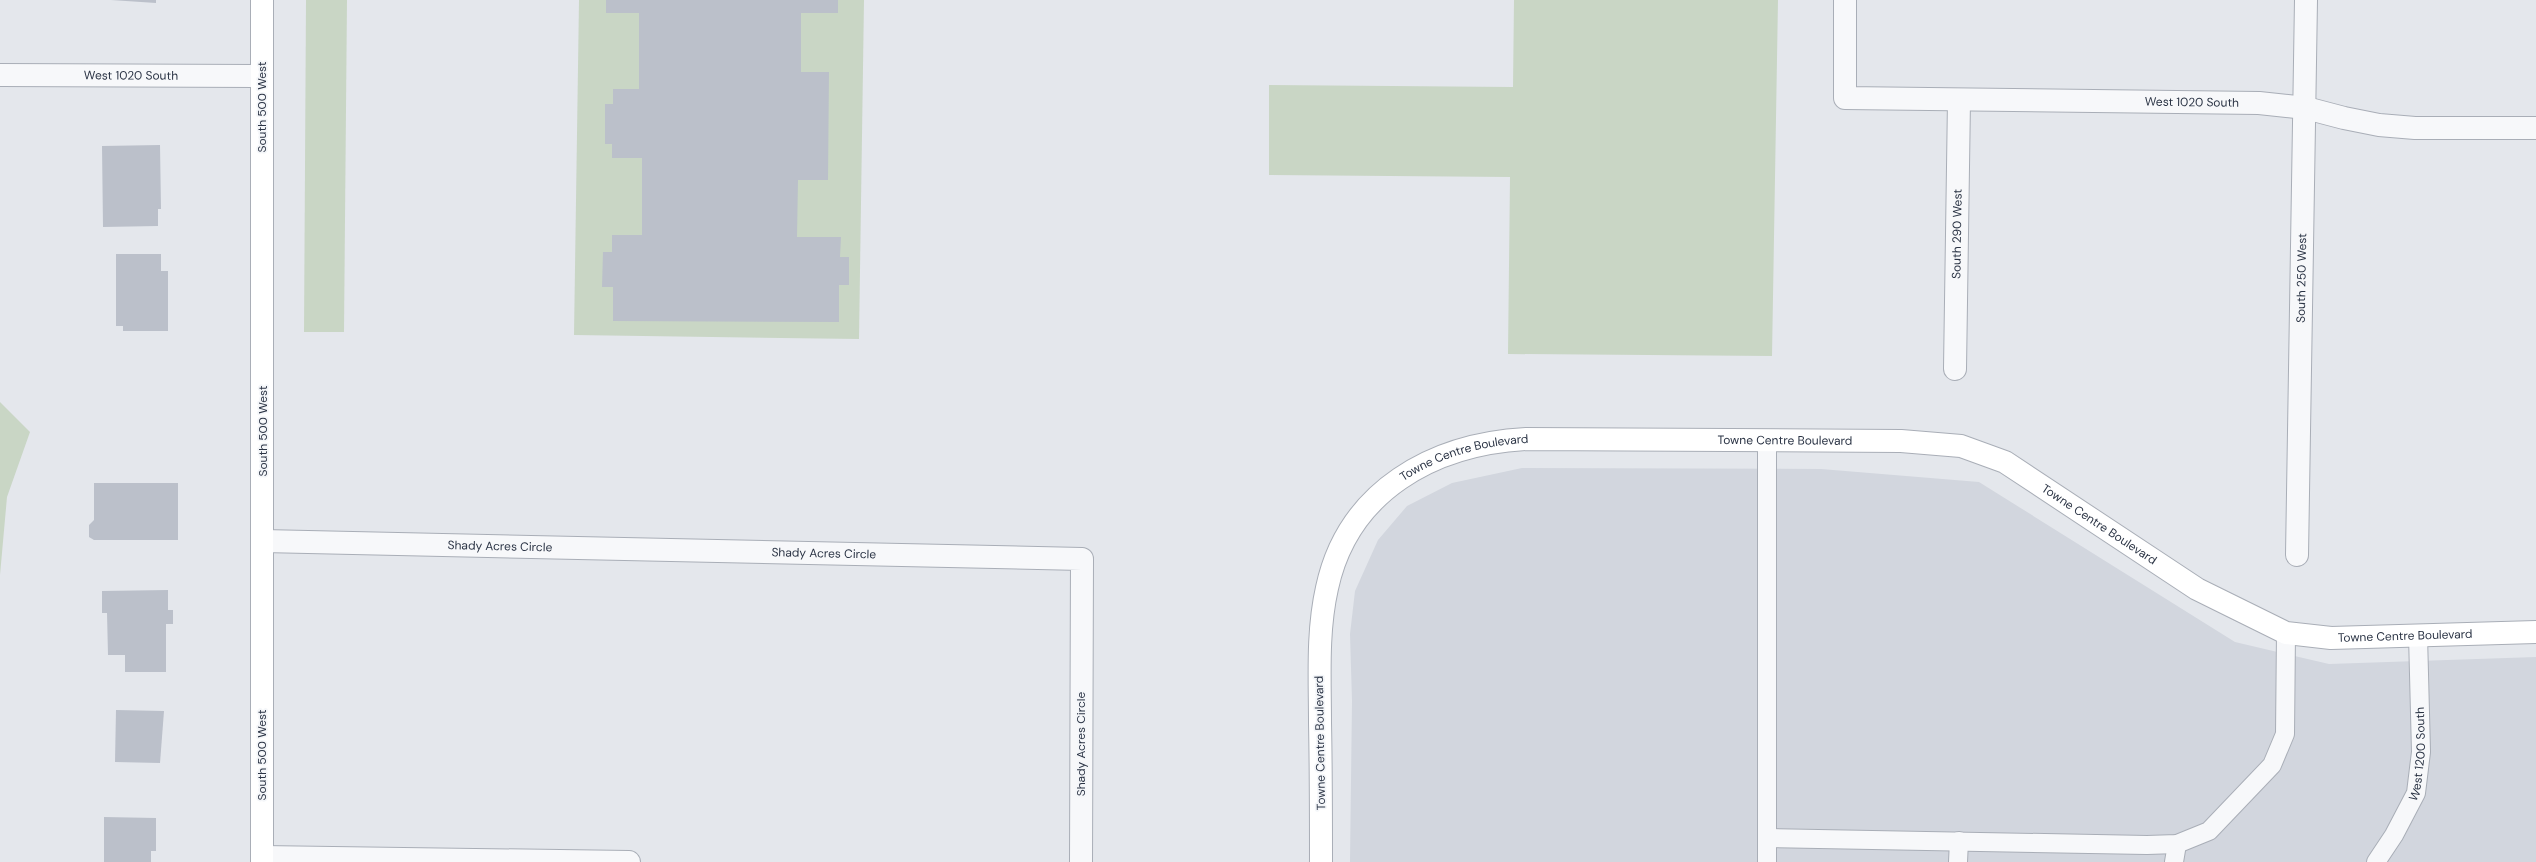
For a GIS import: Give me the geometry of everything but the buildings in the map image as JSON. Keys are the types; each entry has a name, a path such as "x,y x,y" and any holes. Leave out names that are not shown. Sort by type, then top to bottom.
{"street":[{"name":"South 500 West","path":"262,0 262,859"},
{"name":"West 1020 South","path":"1845,0 1845,98 2215,102 2306,108 2344,118 2416,128 2536,128"},
{"name":"South 250 West","path":"2297,556 2306,108 2306,0"},
{"name":"West 1020 South","path":"0,75 262,76"},
{"name":"South 290 West","path":"1955,368 1960,100"},
{"name":"Towne Centre Boulevard","path":"1321,862 1319,675 1322,612 1330,578 1345,540 1359,518 1375,499 1406,474 1424,464 1470,446 1495,441 1526,439 1767,441 1932,443 1961,446 1985,454 2026,474 2197,590 2286,633 2331,638 2536,632"},
{"name":"Shady Acres Circle","path":"263,541 1082,558 1081,862"},
{"path":"262,859 629,862"}],"lane":[{"path":"1767,441 1767,862"},
{"path":"1768,838 2177,844 2209,831 2272,766 2285,734 2286,633"},
{"name":"West 1200 South","path":"2376,862 2394,835 2416,793 2421,752 2418,635"},
{"path":"1958,862 1959,841"},
{"path":"2174,862 2177,844"}],"shaded area":[{"path":"1522,468 1821,469 1979,482 2235,642 2329,664 2536,657 2536,862 1350,862 1352,701 1350,634 1355,591 1378,540 1407,506 1452,483"}],"green space":[{"path":"306,0 347,0 344,332 304,332"},
{"path":"579,0 864,0 859,339 574,335"},
{"path":"1514,0 1778,0 1772,356 1508,354 1510,177 1269,175 1269,85 1513,87"},
{"path":"0,402 30,432 7,497 0,575"}]}
